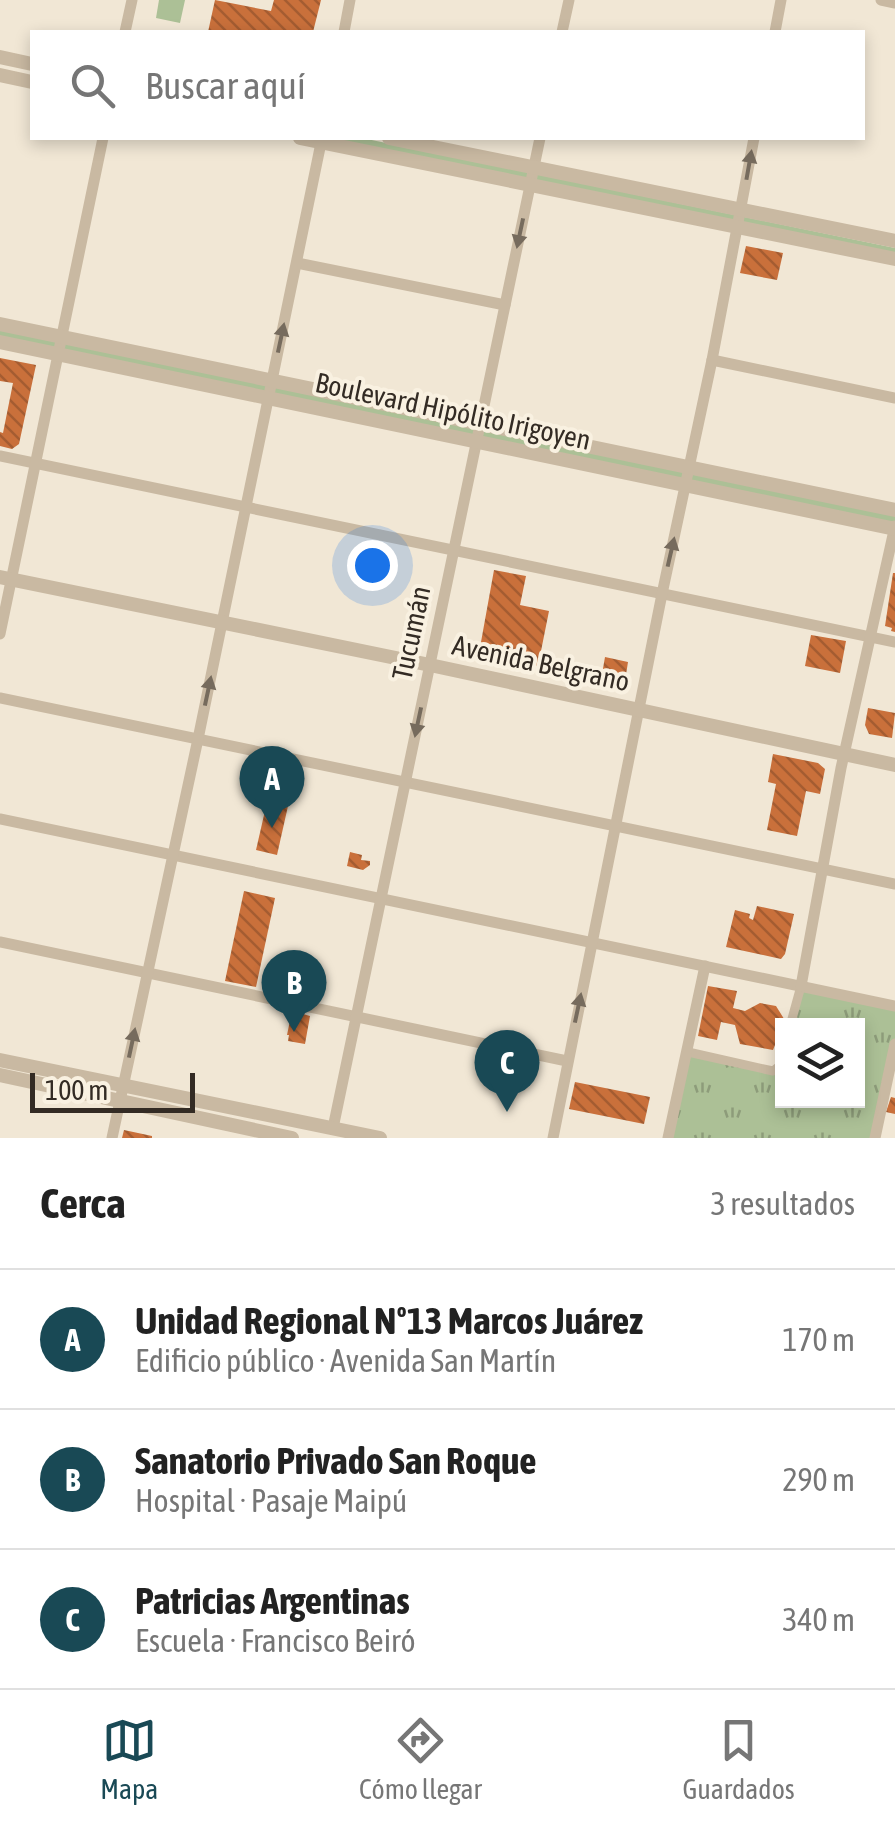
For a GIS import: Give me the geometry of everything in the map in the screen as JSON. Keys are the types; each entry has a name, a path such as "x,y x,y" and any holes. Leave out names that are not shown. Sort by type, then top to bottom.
{"street":[{"path":"125,30 132,0"},
{"path":"344,30 350,0"},
{"path":"562,30 568,0"},
{"path":"774,30 781,0"},
{"path":"881,0 895,3"},
{"path":"0,57 30,64"},
{"path":"0,76 30,82"},
{"path":"0,634 6,578 36,464 104,140"},
{"path":"112,1138 322,140 530,184 895,241"},
{"path":"399,140 534,167 895,258"},
{"name":"Tucumán","path":"332,1133 540,140"},
{"path":"553,1138 754,140"},
{"path":"297,263 505,305"},
{"name":"Boulevard Hipólito Irigoyen","path":"0,324 895,510"},
{"name":"Boulevard Hipólito Irigoyen","path":"0,342 895,528"},
{"path":"712,360 895,398"},
{"path":"0,456 895,642"},
{"path":"792,1018 844,754 895,528"},
{"name":"Avenida Belgrano","path":"6,578 895,765"},
{"path":"0,698 895,884"},
{"path":"0,819 895,1006"},
{"path":"0,942 567,1061"},
{"path":"668,1138 705,966"},
{"path":"874,1138 895,1044"},
{"path":"688,1052 775,1069"},
{"path":"0,1060 292,1138"},
{"path":"0,1075 380,1138"}],"green space":[{"path":"159,0 185,0 180,23 156,18"},
{"path":"340,140 372,140 895,248 895,254"},
{"path":"0,324 895,510 895,529 0,342"},
{"path":"799,990 895,1005 895,1040 873,1138 672,1138 690,1054 775,1070 775,1108 865,1108 865,1018 793,1018"}],"building":[{"path":"215,0 271,11 274,0 321,0 314,30 208,30"},
{"path":"746,246 783,253 777,280 740,273"},
{"path":"0,358 36,365 19,444 12,449 0,446 13,383 0,381"},
{"path":"494,570 526,576 520,605 549,611 538,666 517,662 518,656 485,650 481,642"},
{"path":"895,573 895,632 885,626"},
{"path":"811,635 846,641 840,673 805,666"},
{"path":"605,657 628,662 625,681 601,680"},
{"path":"868,708 895,713 892,738 869,734 865,725"},
{"path":"773,754 818,763 825,769 820,794 806,791 797,836 767,830 776,784 768,782"},
{"path":"267,802 288,806 277,855 256,850"},
{"path":"350,852 362,855 361,860 370,861 370,865 363,870 347,866"},
{"path":"244,891 275,898 256,987 225,981"},
{"path":"757,906 794,914 781,959 726,947 735,910 750,914 753,920"},
{"path":"708,986 737,991 733,1008 745,1011 760,1003 776,1006 784,1018 775,1018 773,1050 740,1044 735,1025 721,1022 717,1040 698,1036"},
{"path":"292,1011 310,1016 305,1044 288,1041"},
{"path":"575,1082 650,1097 644,1124 569,1109"},
{"path":"891,1097 895,1098 895,1114 886,1112"},
{"path":"124,1130 152,1136 152,1138 122,1138"}],"place":[{"name":"Unidad Regional Nº13 Marcos Juárez","path":"272,828"},
{"name":"Sanatorio Privado San Roque","path":"294,1032"},
{"name":"Patricias Argentinas","path":"507,1112"}]}
